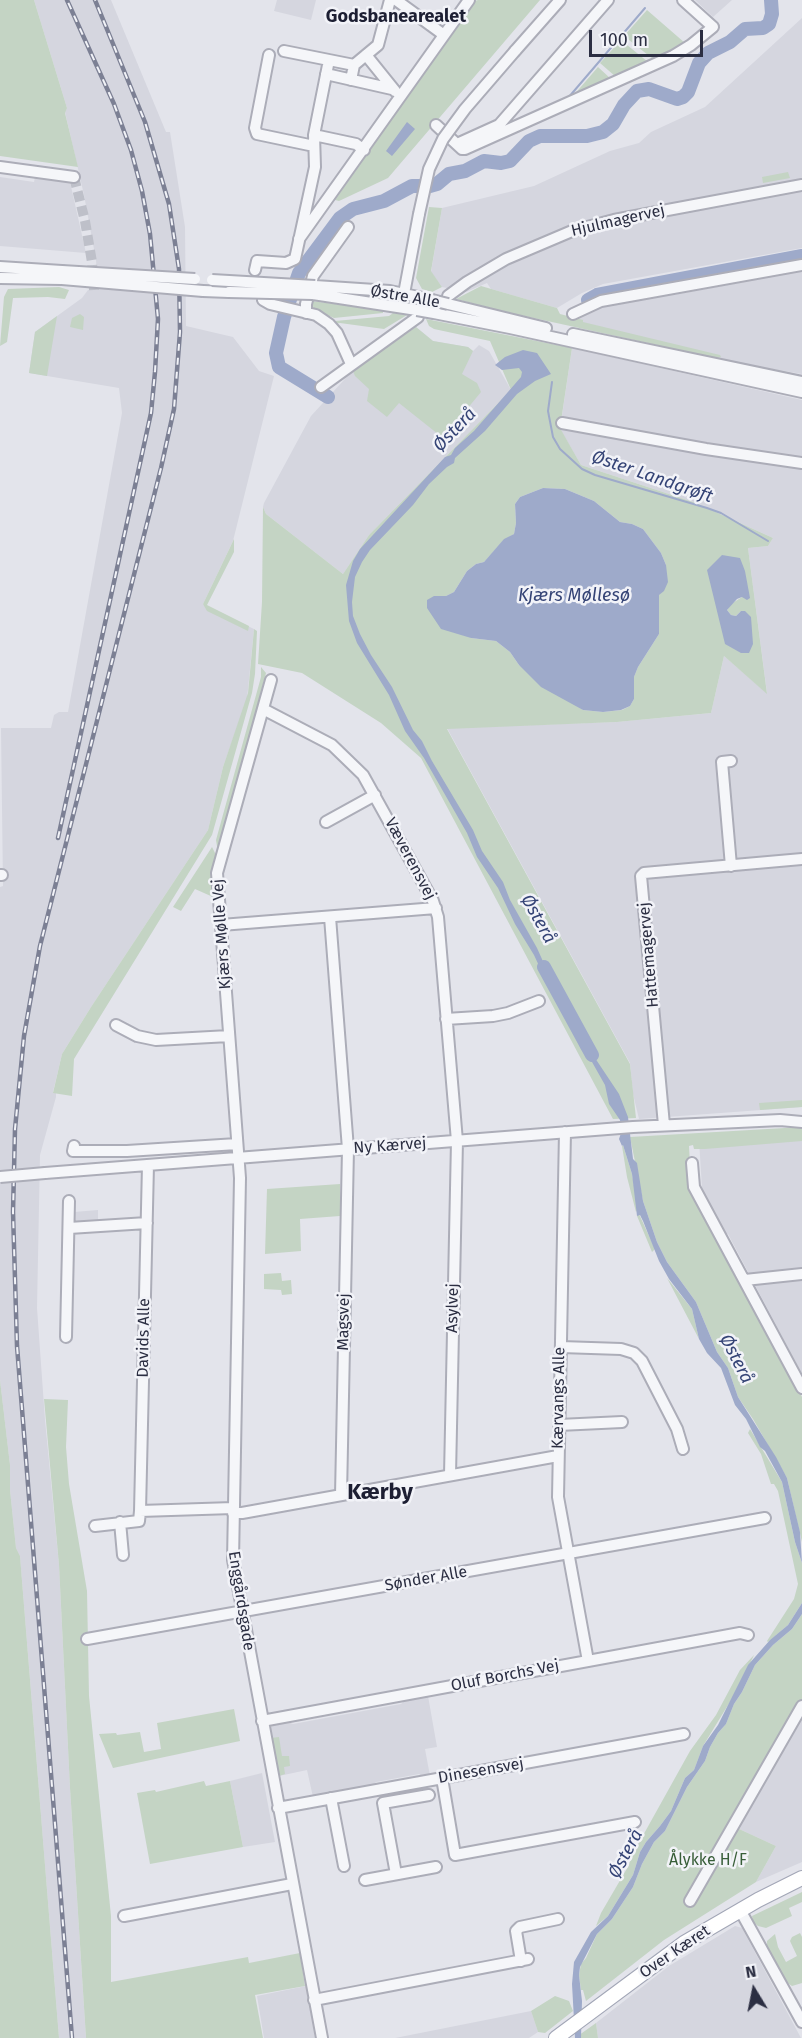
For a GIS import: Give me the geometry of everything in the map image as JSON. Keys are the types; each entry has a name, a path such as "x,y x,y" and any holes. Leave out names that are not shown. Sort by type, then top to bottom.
{"main road":[{"name":"Over Kæret","path":"558,2037 684,1943 740,1910 802,1878"}],"street":[{"path":"351,80 354,65 378,45 390,0"},
{"path":"396,0 444,35"},
{"path":"299,239 469,0"},
{"path":"457,144 499,125 608,0"},
{"path":"436,125 462,149 465,149 673,56 713,27 683,0"},
{"path":"402,308 427,175 444,139 465,109 555,3"},
{"path":"284,51 354,65"},
{"path":"269,55 255,128 257,134 356,144 364,150"},
{"path":"366,55 392,88 402,96"},
{"path":"255,270 257,261 286,263 294,260 315,167 314,141 329,60"},
{"path":"326,74 392,88"},
{"path":"0,166 74,177"},
{"name":"Hjulmagervej","path":"448,300 475,277 506,259 572,231 614,220 802,185"},
{"path":"306,313 313,276 348,228"},
{"path":"573,314 600,301 802,265"},
{"name":"Østre Alle","path":"0,267 203,291 314,290 405,293 432,300 448,300 557,331 802,382"},
{"name":"Østre Alle","path":"0,278 62,275"},
{"name":"Østre Alle","path":"314,290 402,308 417,314 434,313 510,328 802,392"},
{"path":"263,300 316,315 333,328 351,364"},
{"path":"321,387 417,314"},
{"path":"562,423 706,449 802,463"},
{"name":"Kjærs Mølle Vej","path":"239,1158 218,866 271,680"},
{"name":"Væverensvej","path":"263,709 332,745 363,775 436,908 457,1141"},
{"path":"731,761 722,762 731,866"},
{"path":"326,822 375,795"},
{"name":"Hattemagervej","path":"664,1125 641,876 644,873 802,859"},
{"path":"221,925 436,908"},
{"name":"Magsvej","path":"330,917 348,1149 341,1495"},
{"path":"446,1019 501,1015 538,1001"},
{"path":"116,1025 137,1036 156,1040 230,1036"},
{"name":"Ny Kærvej","path":"780,1120 802,1114"},
{"name":"Ny Kærvej","path":"0,1177 615,1128 780,1120 802,1122"},
{"name":"Kærvangs Alle","path":"566,1132 558,1497 588,1661"},
{"name":"Asylvej","path":"450,1475 457,1141"},
{"path":"74,1146 73,1151 237,1144"},
{"name":"Enggårdsgade","path":"239,1158 232,1560 322,2038"},
{"path":"692,1163 694,1187 802,1388"},
{"name":"Davids Alle","path":"140,1510 148,1165"},
{"path":"66,1337 69,1201"},
{"path":"69,1228 147,1223"},
{"path":"745,1280 802,1274"},
{"path":"561,1347 621,1349 634,1353 642,1361 677,1429 683,1449"},
{"path":"558,1425 622,1422"},
{"path":"94,1526 139,1521 140,1510 233,1510 341,1495 558,1456"},
{"name":"Sønder Alle","path":"87,1640 765,1518"},
{"path":"120,1522 123,1555"},
{"name":"Oluf Borchs Vej","path":"262,1721 740,1633 748,1635"},
{"path":"690,1902 802,1706"},
{"name":"Dinesensvej","path":"278,1808 684,1734"},
{"path":"442,1778 455,1855 635,1822"},
{"path":"380,1789 396,1874"},
{"path":"383,1803 429,1795"},
{"path":"331,1798 344,1866"},
{"path":"365,1880 436,1867"},
{"path":"124,1916 292,1884"},
{"path":"740,1910 802,2022"},
{"path":"314,2000 524,1960 516,1931 520,1927 558,1920"}],"shaded area":[{"path":"34,0 111,0 166,132 170,132 185,227 186,326 233,337 259,371 274,376 233,541 203,604 254,629 247,699 223,767 208,830 62,1054 53,1092 56,1093 56,1097 40,1155 37,1308 59,1565 86,2038 59,2038 20,1556 16,1548 10,1490 10,1465 0,1380 0,887 3,886 1,728 51,728 54,715 59,712 68,712 122,413 119,388 29,373 35,332 82,298 88,290 98,290 96,260 65,112 67,108"},
{"path":"277,0 316,0 311,20 274,11"},
{"path":"695,0 732,0 713,17"},
{"path":"802,18 802,248 603,284 557,308 491,289 487,283 466,292 442,287 431,272 442,208 534,186 610,151 639,143 651,132 705,107"},
{"path":"0,177 34,182 35,177 70,182 86,253 0,246"},
{"path":"802,271 802,374 743,364 580,328 573,317 598,305 672,292 673,295"},
{"path":"416,327 433,341 468,347 473,351 479,345 489,351 511,390 369,535 343,574 266,514 264,503 311,416 354,369"},
{"path":"572,348 802,400 802,1107 639,1119 633,1094 630,1063 447,728 617,722 711,713 724,656 767,693 748,548 768,546 773,538 696,503 581,465 560,429"},
{"path":"802,1132 802,1374 728,1234 725,1235 712,1212 702,1188 699,1140"},
{"path":"98,1210 100,1224 74,1226 74,1212"},
{"path":"428,1696 437,1747 425,1749 430,1776 423,1777 419,1774 376,1782 373,1786 313,1797 307,1770 279,1776 269,1728 271,1725 288,1722 293,1724 401,1704 404,1701"},
{"path":"802,1718 802,1862 756,1882 776,1846 737,1828"},
{"path":"262,1773 275,1842 243,1847 230,1781"},
{"path":"735,1926 742,1928 801,2038 598,2038 596,2023 669,1966"},
{"path":"306,1986 315,2038 264,2038 257,1996"},
{"path":"531,2011 538,2032 529,2038 395,2038"}],"green space":[{"path":"0,0 34,0 67,108 65,113 78,167 0,156"},
{"path":"540,0 388,178 339,201 335,200 475,1"},
{"path":"647,10 685,43 653,59 624,36"},
{"path":"621,40 648,62 616,77 600,63"},
{"path":"598,67 611,79 573,96"},
{"path":"788,172 790,178 763,183 762,177"},
{"path":"429,207 442,208 431,271 442,287 432,292 422,289 416,278"},
{"path":"481,286 557,308 560,314 583,320 583,322 721,357 506,312 456,299"},
{"path":"59,287 69,290 65,299 13,298 7,342 0,346 4,297 8,289"},
{"path":"311,301 383,311 383,313 334,318 314,309"},
{"path":"393,313 407,315 384,329 336,324 335,321 389,316"},
{"path":"80,314 84,317 83,330 70,327 72,318"},
{"path":"57,316 47,376 29,373 35,332"},
{"path":"426,319 572,348 560,428 581,465 696,503 773,538 768,546 748,548 767,694 724,656 711,713 617,722 447,729 630,1064 636,1118 613,1119 421,758 381,723 302,673 258,664 262,602 263,507 266,514 343,574 369,535 511,390 490,341 429,326","holes":["543,488 565,489 594,501 620,522 643,529 661,553 666,565 659,595 659,634 634,677 634,699 630,706 622,710 603,712 583,710 519,665 510,652 496,641 471,638 434,596 446,596 454,592 467,571 476,564 484,562 504,540 514,534 515,504 520,497","722,556 742,597 731,604 727,610 731,615 736,616 741,611 725,644"]},
{"path":"416,327 433,341 468,347 473,351 462,374 477,383 481,392 443,438 399,403 387,417 367,401 369,389 355,376 353,371"},
{"path":"234,539 234,552 207,605 249,626 248,631 207,611 203,604"},
{"path":"254,629 257,631 252,693 212,835 74,1059 72,1096 53,1093 62,1054 208,830 223,767 248,693"},
{"path":"261,667 266,673 218,852 216,840 261,677"},
{"path":"212,847 216,855 211,876 213,897 195,889 181,911 173,907"},
{"path":"802,1100 802,1107 760,1110 759,1103"},
{"path":"802,1127 802,1141 705,1149 694,1149 693,1145 689,1146 691,1187 802,1397 802,1542 787,1478 738,1397 728,1368 717,1352 696,1302 667,1262 657,1242 643,1201 630,1137"},
{"path":"623,1145 632,1174 638,1209 636,1212 627,1177"},
{"path":"340,1184 340,1216 300,1219 301,1251 265,1254 267,1189"},
{"path":"639,1214 655,1249 652,1252 637,1216"},
{"path":"281,1273 282,1281 291,1280 292,1294 282,1295 281,1290 264,1289 264,1274"},
{"path":"667,1278 692,1309 699,1339"},
{"path":"0,1380 10,1465 10,1490 16,1548 20,1556 59,2038 0,2038"},
{"path":"44,1399 68,1400 66,1447 69,1484 87,1591 89,1696 111,1916 111,1982 248,1957 249,1963 300,1953 305,1986 255,1995 263,2038 86,2038 59,1565"},
{"path":"750,1429 782,1482 802,1563 802,1603 788,1625 768,1642 794,1599 798,1584 778,1491 774,1484 771,1484 761,1454 748,1433"},
{"name":"Ålykke H/F","path":"802,1614 802,1718 737,1828 776,1846 756,1882 664,1940 586,2001 583,1990 581,1990 579,1975 581,1964 597,1934 612,1919 633,1887 654,1842 665,1831 687,1787 705,1761 710,1747 726,1724 755,1665 792,1629"},
{"path":"754,1655 739,1687 703,1746 694,1770 685,1778 671,1811 640,1852 633,1875 608,1916 596,1926 629,1865 631,1857 690,1751 716,1715 740,1670"},
{"path":"234,1709 240,1741 113,1768 99,1734 116,1733 117,1735 140,1732 144,1752 161,1749 157,1723"},
{"path":"279,1737 282,1756 289,1756 290,1766 284,1767 285,1774 279,1776 271,1738"},
{"path":"204,1781 206,1786 230,1781 243,1847 150,1864 137,1793 155,1790 156,1792"},
{"path":"802,1892 802,1902 789,1908 792,1916 766,1928 753,1922 752,1916"},
{"path":"800,1933 802,1937 802,1983 792,1986 786,1982 767,1949 767,1941 775,1934 778,1947 786,1962 797,1956 790,1941 792,1937"},
{"path":"555,1996 569,2001 573,2011 545,2033 538,2032 531,2011"},
{"path":"596,2023 598,2038 575,2038"}],"water":[{"path":"407,122 415,129 392,156 386,151"},
{"path":"523,350 537,353 551,374 535,381 517,394 485,431 455,458 454,463 429,484 413,505 370,550 355,577 353,616 371,655 392,687 413,730 422,741 473,830 482,851 503,882 554,986 573,1016 583,1040 619,1094 628,1117 633,1159 637,1163 643,1201 657,1242 667,1262 696,1302 717,1352 728,1368 738,1397 787,1478 800,1532 802,1563 782,1482 746,1419 735,1405 721,1368 707,1353 699,1339 692,1309 669,1279 640,1215 637,1216 632,1174 619,1139 620,1120 609,1104 605,1085 592,1062 581,1049 569,1021 553,996 498,888 477,857 467,833 424,758 405,731 389,695 357,643 349,621 346,585 353,561 360,549 445,457 451,455 455,448 474,431 521,377 522,372 519,368 502,370 495,365 505,357"},
{"name":"Kjærs Møllesø","path":"543,488 565,489 594,501 620,522 643,529 661,553 666,565 668,582 664,591 659,595 659,634 634,677 634,699 630,706 621,710 603,712 583,710 541,687 519,665 510,652 496,641 471,638 441,629 427,608 427,600 434,596 446,596 454,592 467,571 476,564 484,562 504,539 514,534 515,504 520,497"},
{"path":"722,555 740,558 745,571 750,598 737,599 727,610 731,615 736,616 741,611 745,611 751,617 753,644 749,653 741,653 725,644 707,570"},
{"path":"802,1603 802,1614 792,1629 755,1665 726,1724 710,1747 705,1761 687,1787 665,1831 654,1842 633,1887 612,1919 597,1934 580,1967 581,2038 575,2038 572,1984 574,1962 591,1932 608,1916 633,1875 640,1852 646,1842 671,1811 685,1778 694,1770 703,1746 718,1725 748,1665 770,1640 788,1625"}],"waterway":[{"path":"328,397 279,367 276,353 284,317 299,273 340,218 353,209 384,201 412,186 437,184 449,174 465,171 484,161 501,163 510,161 529,141 540,136 587,136 603,132 613,124 624,105 637,91 649,89 677,99 683,97 688,92 699,63 708,53 730,42 745,29 763,28 769,24 772,14 771,0"},
{"path":"568,98 645,8"},
{"name":"Østerå","path":"588,300 597,295 802,256"},
{"name":"Øster Landgrøft","path":"552,382 548,411 553,437 560,449 582,469 721,513 768,541"},
{"name":"Østerå","path":"544,967 592,1055"}],"tunnel":[{"path":"74,177 85,221 94,290"}],"railway":[{"path":"58,838 151,413 158,319 150,234 131,150 114,104 67,0"},
{"path":"72,2038 17,1346 13,1212 15,1129 24,1036 40,946 161,468 174,409 180,332 179,269 169,204 145,122 95,0"}],"district":[{"name":"Godsbanearealet","path":"396,17"},
{"name":"Kærby","path":"380,1493"}]}
